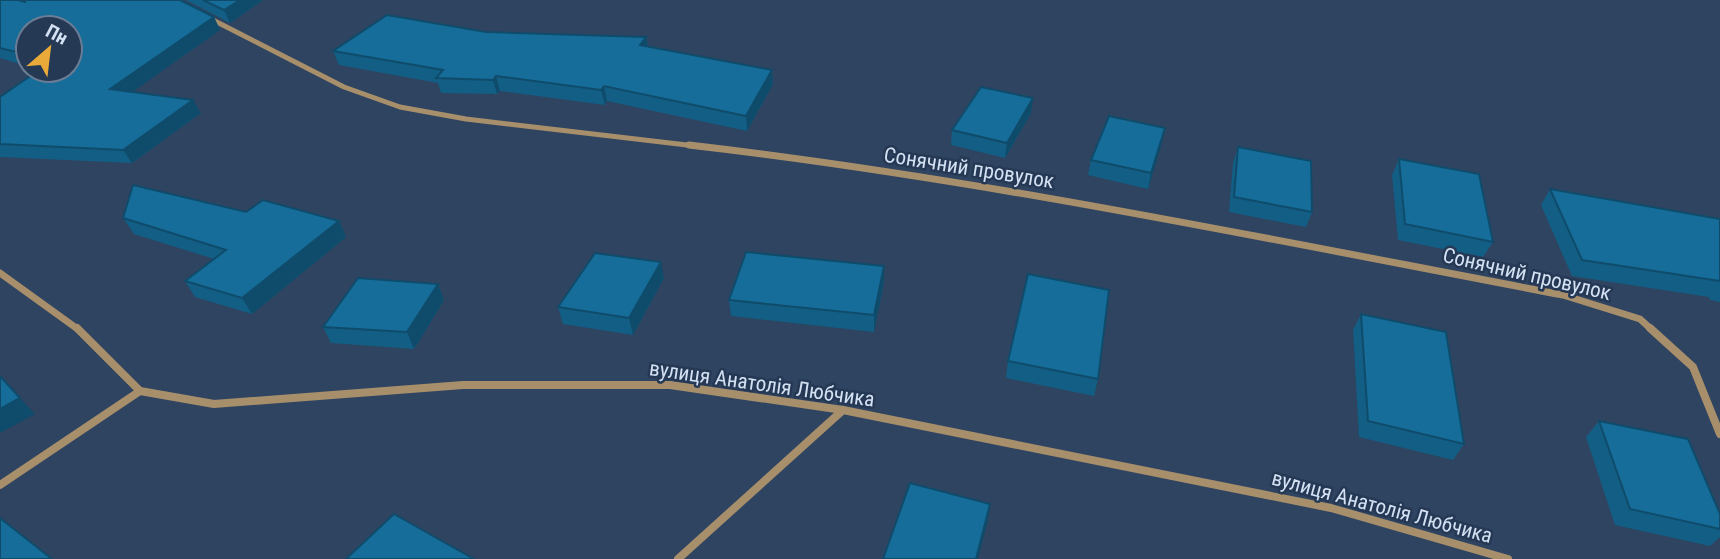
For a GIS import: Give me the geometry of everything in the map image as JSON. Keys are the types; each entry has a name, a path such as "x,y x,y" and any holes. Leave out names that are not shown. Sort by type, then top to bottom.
{"street":[{"name":"Сонячний провулок","path":"198,12 344,87 400,107 466,118 767,154 1084,204 1563,295 1640,318 1693,367 1719,428"},
{"path":"0,273 70,321 141,391 0,485"},
{"name":"вулиця Анатолія Любчика","path":"141,391 214,404 463,385 670,385 843,410 1331,508 1508,559"},
{"path":"678,559 843,410"}],"building":[{"path":"0,0 180,0 214,17 110,89 193,100 123,150 0,144 0,97 19,84 84,84 84,14 14,14 14,51 0,48"},
{"path":"203,0 240,0 224,10"},
{"path":"387,15 486,32 646,37 640,45 772,70 746,116 604,86 601,90 496,76 493,80 436,78 443,70 333,51"},
{"path":"981,87 1033,98 1007,143 952,130"},
{"path":"1109,116 1165,128 1151,173 1091,160"},
{"path":"1238,147 1311,161 1312,212 1234,197"},
{"path":"1399,159 1479,174 1493,242 1405,224"},
{"path":"133,185 246,212 263,200 339,221 242,298 185,281 226,250 123,218"},
{"path":"1550,189 1720,219 1720,281 1582,260"},
{"path":"746,252 884,266 874,315 729,300"},
{"path":"595,253 661,262 629,318 558,307"},
{"path":"1028,274 1109,290 1098,379 1008,361"},
{"path":"358,278 438,284 407,332 323,327"},
{"path":"1361,314 1446,332 1464,444 1368,421"},
{"path":"0,376 20,398 0,409"},
{"path":"1599,421 1688,439 1720,514 1720,529 1630,509"},
{"path":"910,483 990,504 976,559 883,559"},
{"path":"394,514 474,559 346,559"},
{"path":"0,518 52,559 0,559"}]}
